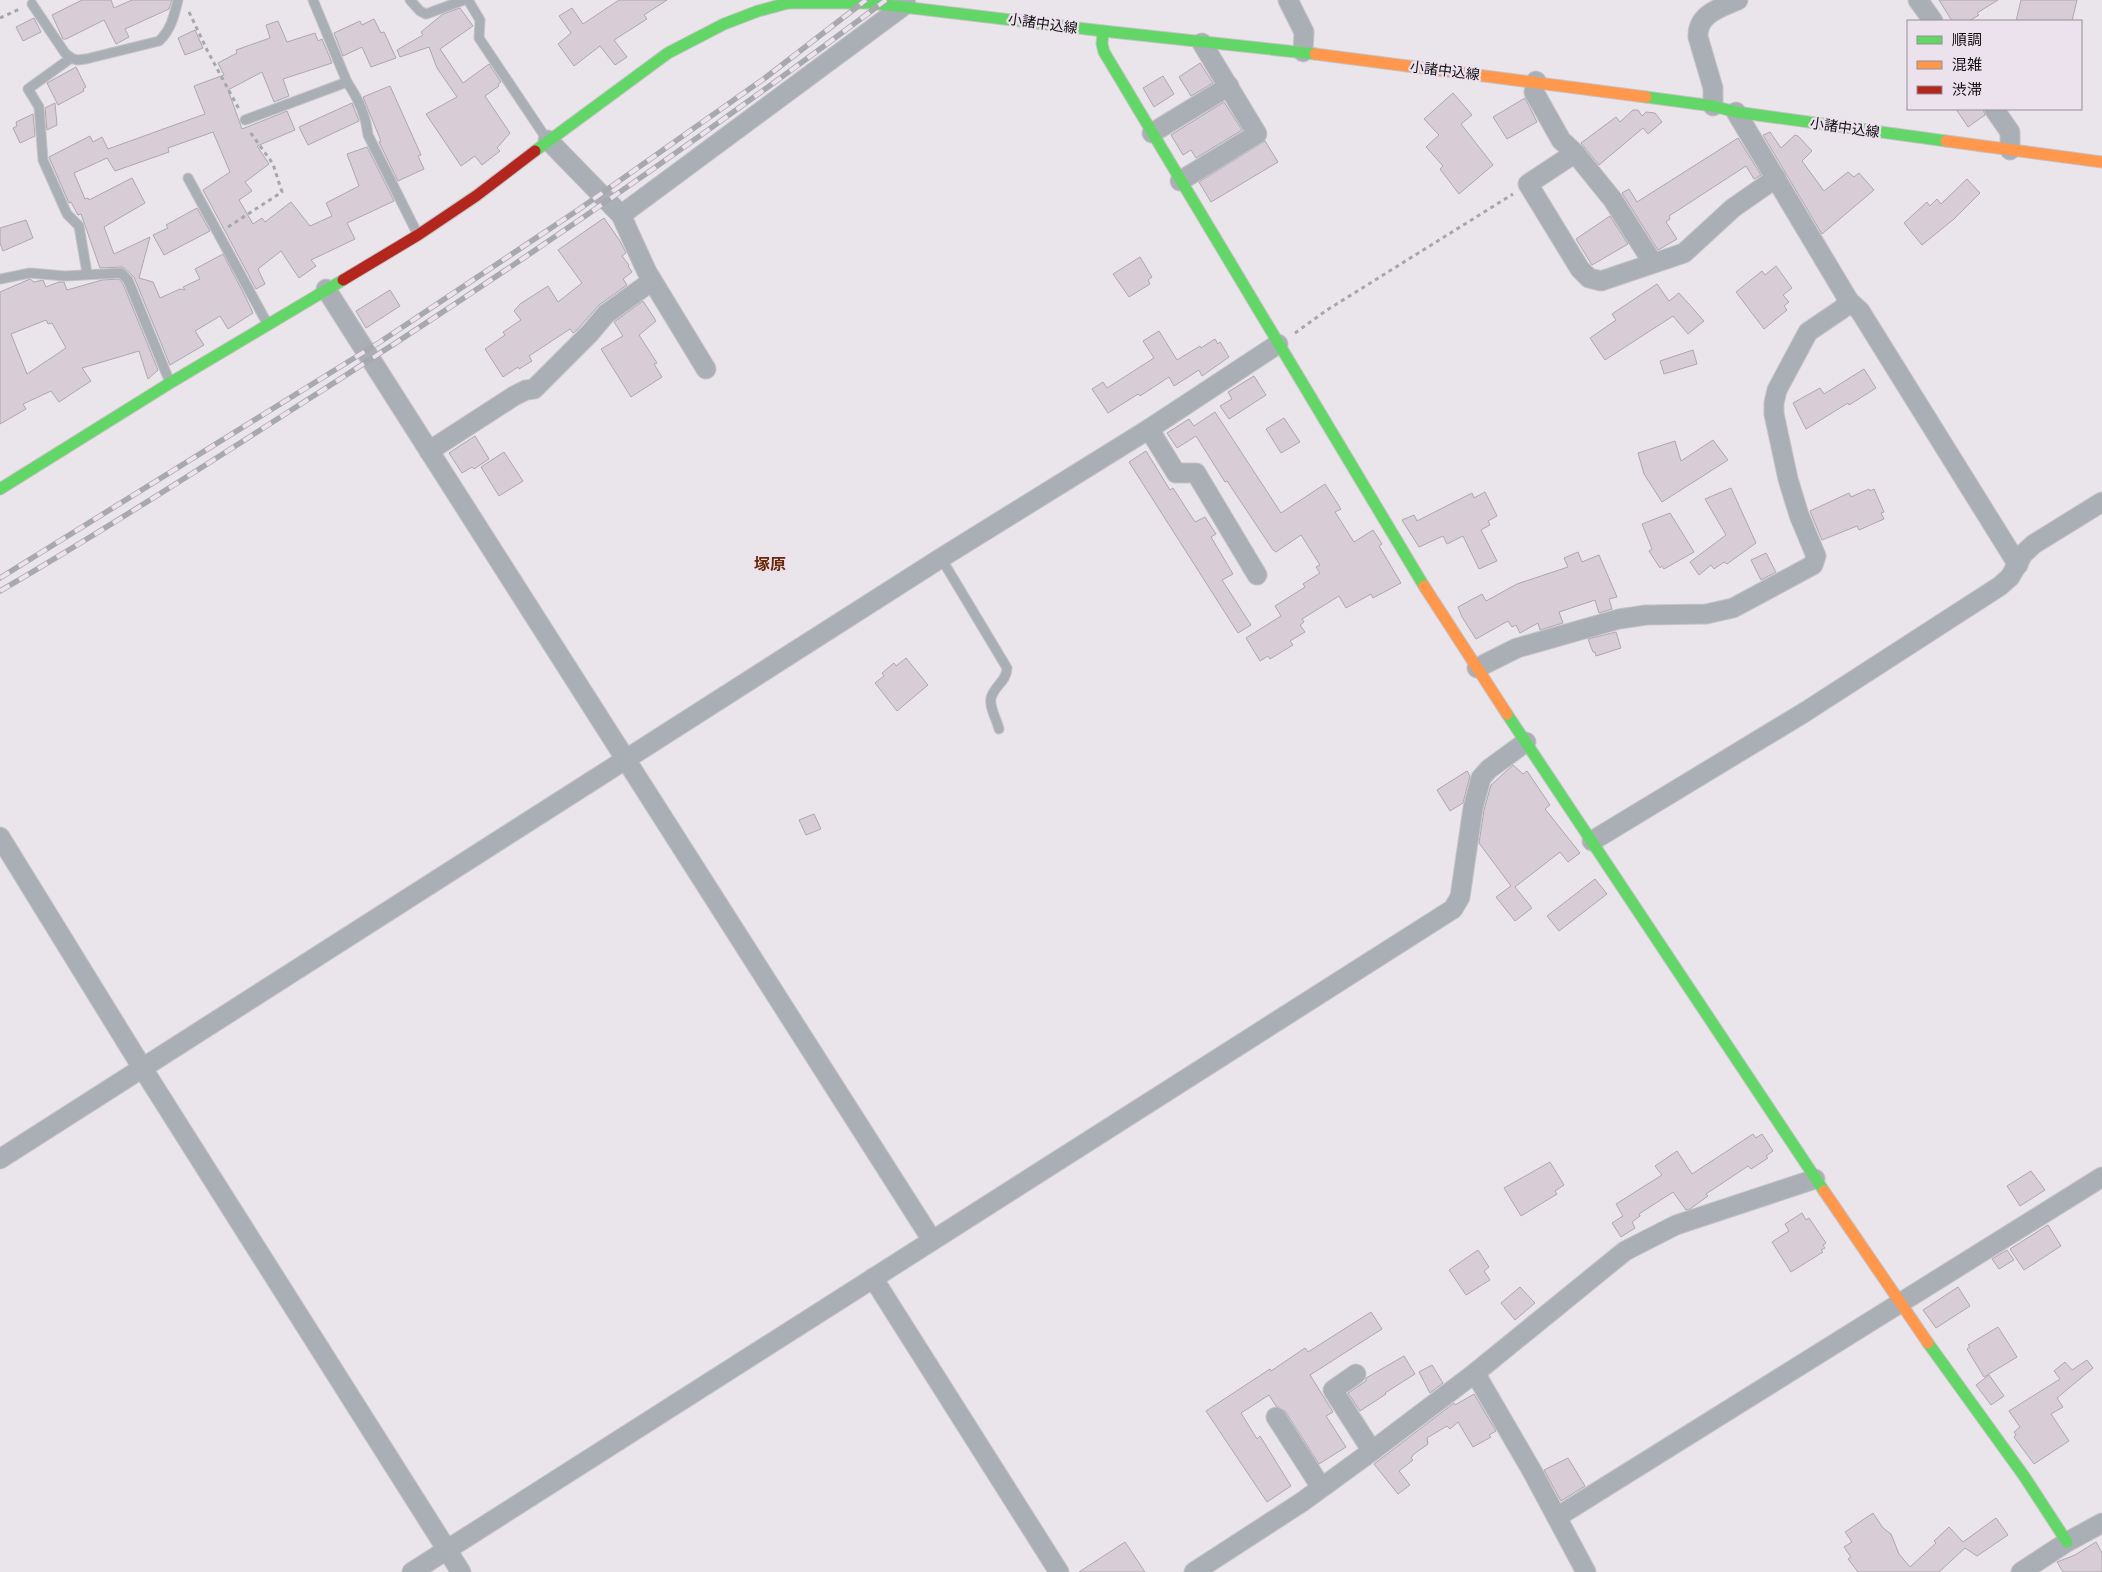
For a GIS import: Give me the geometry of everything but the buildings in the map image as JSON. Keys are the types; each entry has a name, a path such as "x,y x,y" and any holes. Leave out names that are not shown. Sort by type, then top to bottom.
{"street":[{"path":"1288,0 1304,32 1303,52"},
{"path":"1713,106 1713,88 1698,38 1698,29 1702,18 1738,0"},
{"path":"1918,0 1932,20"},
{"name":"小諸中込線","path":"2,484 418,235 476,196 548,140 668,54 724,24 788,2 907,3 1103,31 1202,43 1303,52 1536,82 1713,106 1736,112 2102,162"},
{"path":"621,216 907,3"},
{"path":"1103,31 1104,52 1424,585 1815,1179 1899,1303 2024,1476 2067,1542"},
{"path":"1180,181 1257,134 1202,43"},
{"path":"1536,82 1534,92 1561,140 1575,153 1613,200 1653,263"},
{"path":"1152,133 1229,86"},
{"path":"1995,110 2010,132 2010,150"},
{"path":"1736,112 1849,301 1860,311 2018,566"},
{"path":"548,140 621,216 652,281 706,368"},
{"path":"1575,153 1528,184 1580,269 1589,278 1601,282 1684,253 1733,208 1776,178"},
{"path":"429,451 514,396 526,390 534,389 590,333 606,314 652,281"},
{"path":"326,289 932,1240"},
{"path":"1477,668 1517,648 1620,620 1646,615 1706,614 1733,608 1813,565 1816,556 1798,515 1788,479 1774,414 1774,403 1777,390 1808,332 1842,309 1849,301"},
{"path":"0,1159 940,558 1149,430 1278,344"},
{"path":"1149,430 1176,473 1196,473 1257,575"},
{"path":"1592,841 1805,712 2000,586 2018,566 2023,554 2034,544 2102,502"},
{"path":"412,1572 1453,909 1460,897 1473,808 1481,778 1489,769 1526,742"},
{"path":"0,837 143,1069 461,1572"},
{"path":"1557,1517 2102,1177"},
{"path":"1194,1572 1302,1502 1372,1451 1475,1373 1625,1251 1676,1225 1815,1179"},
{"path":"873,1278 1058,1572"},
{"path":"1475,1373 1532,1471 1586,1572"},
{"path":"1356,1374 1332,1390 1372,1451"},
{"path":"1276,1417 1321,1487"},
{"path":"2021,1572 2044,1565 2067,1542 2102,1523"}],"lane":[{"path":"32,4 65,52 71,58 77,60 159,42 166,36 173,21 178,0"},
{"path":"314,0 347,82 356,95 366,120 368,136 418,235"},
{"path":"410,0 420,11 426,14 464,0"},
{"path":"468,0 480,20 479,38 548,140"},
{"path":"71,58 28,89 40,107 43,160 67,214 79,226 87,273"},
{"path":"244,120 347,82"},
{"path":"188,178 268,324"},
{"path":"0,279 30,273 65,276 87,273 121,273 128,280 170,383"},
{"path":"940,558 1007,668 1007,675 990,700 999,728"}],"path":[{"path":"1278,344 1327,310 1528,184"}],"railway":[{"path":"0,578 380,342 578,210 765,78 866,0"},
{"path":"0,591 212,461 512,266 738,109 886,0"}],"traffic: fast":[{"path":"787,0 788,3 870,3 1315,54"},
{"path":"535,151 668,53 724,24 758,11 788,3"},
{"path":"1103,31 1102,44 1104,52 1424,586"},
{"path":"1646,97 1713,106 1736,112 1946,141"},
{"path":"0,489 170,383 343,280"},
{"path":"1507,714 1824,1191"},
{"path":"1928,1343 2024,1476 2067,1542"}],"traffic: slow":[{"path":"1315,54 1646,97"},
{"path":"1946,141 2102,162"},
{"path":"1424,586 1507,714"},
{"path":"1824,1191 1928,1343"}],"traffic: jam":[{"path":"343,280 418,235 476,196 535,151"}],"district":[{"name":"塚原","path":"770,564"}]}
